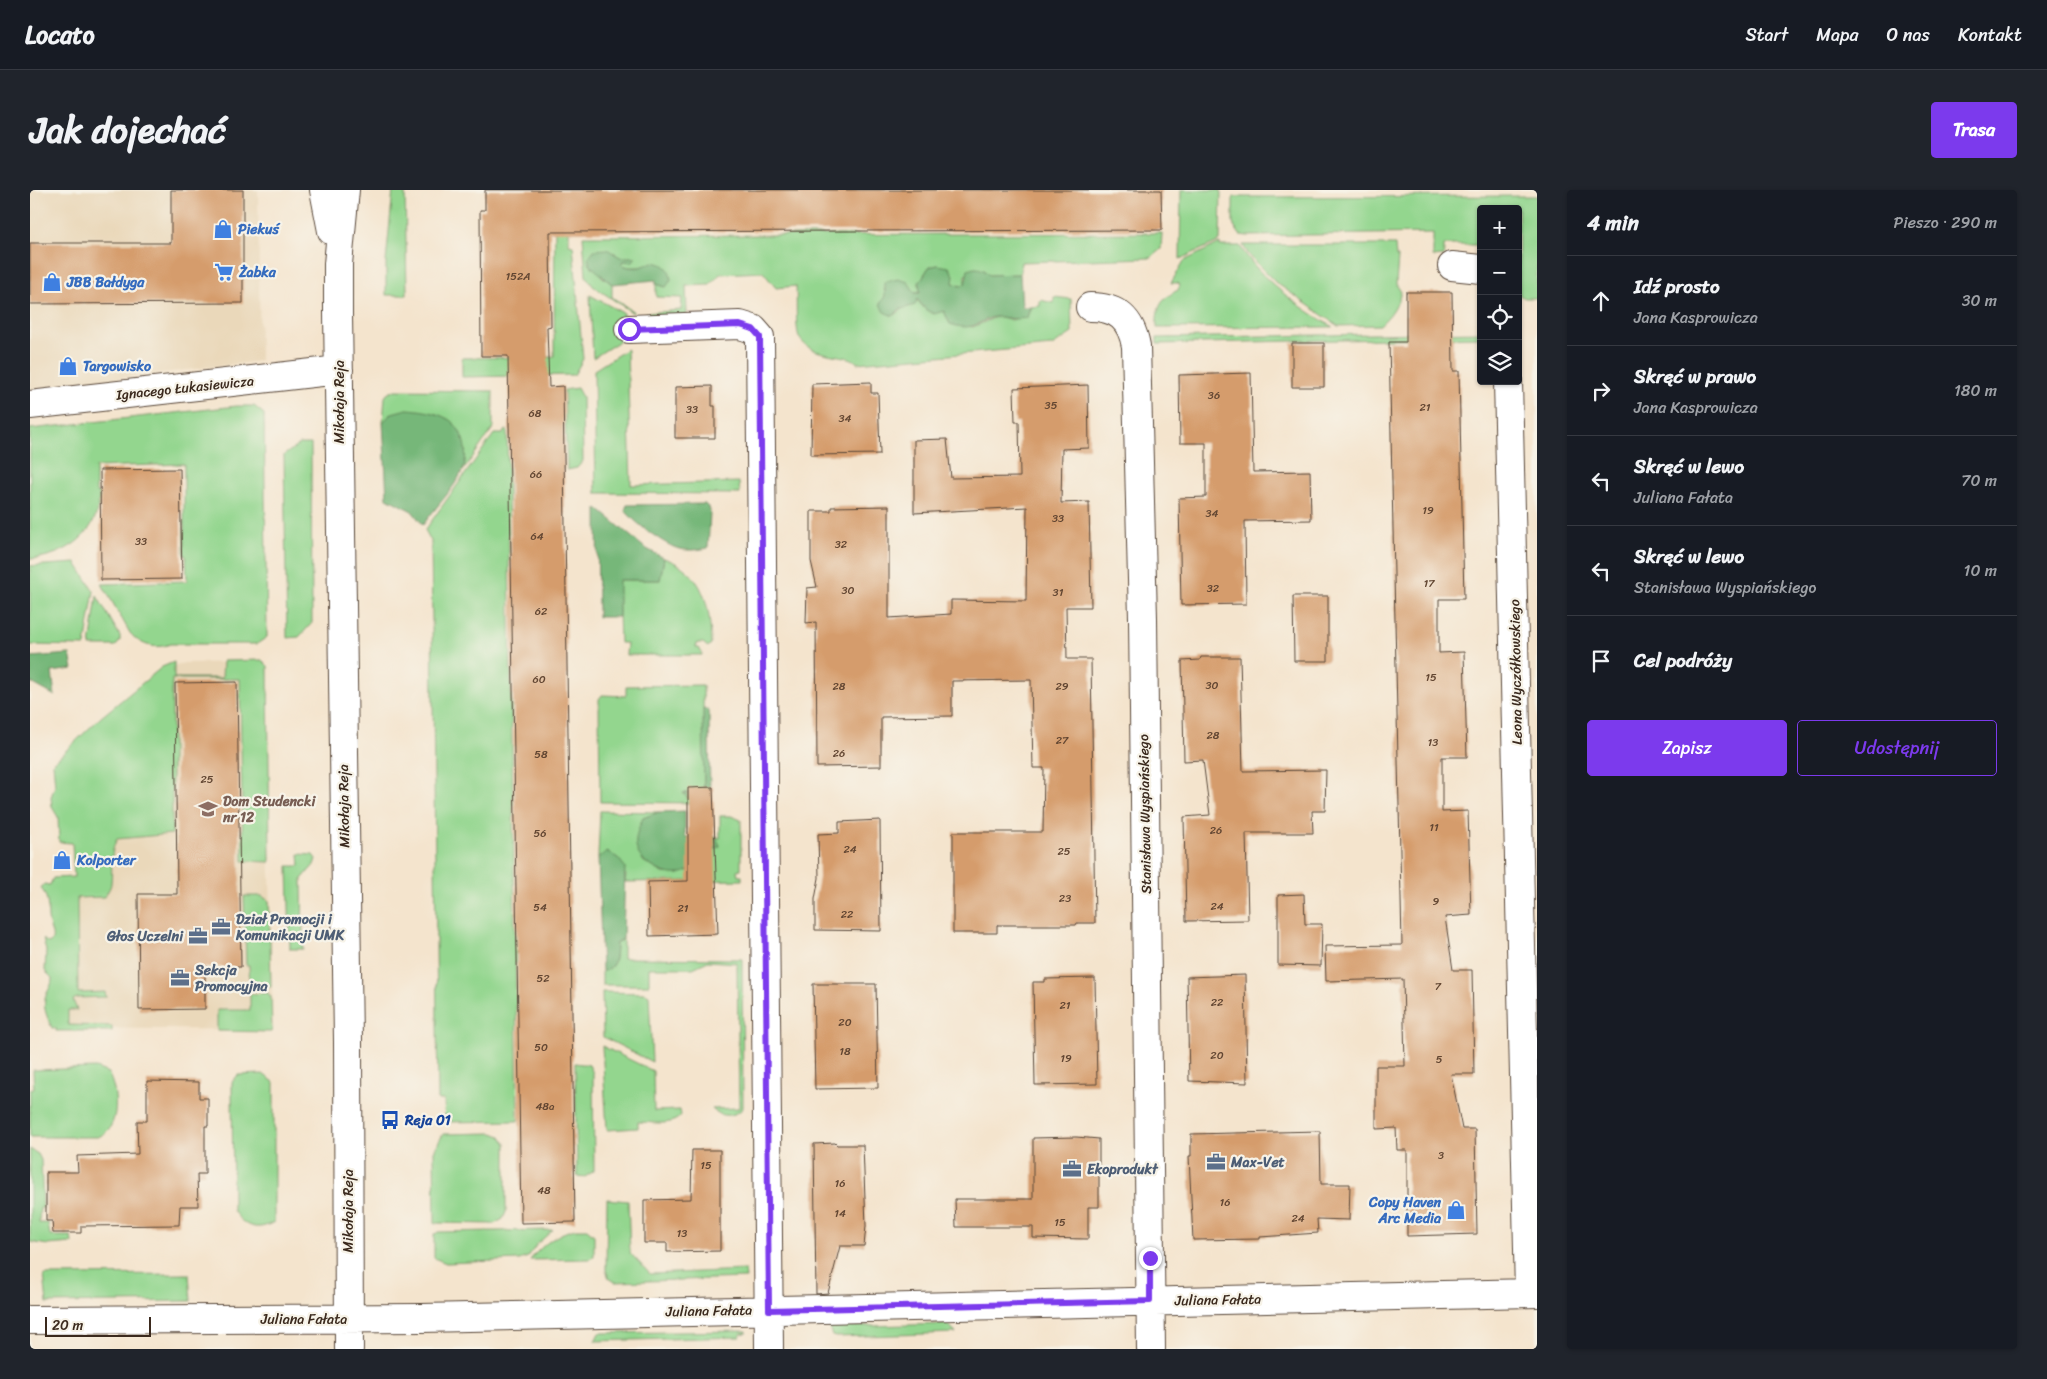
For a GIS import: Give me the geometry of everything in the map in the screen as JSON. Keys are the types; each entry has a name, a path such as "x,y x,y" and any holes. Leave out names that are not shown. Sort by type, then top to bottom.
{"street":[{"name":"Mikołaja Reja","path":"324,190 338,264"},
{"name":"Mikołaja Reja","path":"345,190 338,264 348,1042 349,1349"},
{"path":"1452,266 1477,269"},
{"name":"Stanisława Wyspiańskiego","path":"1090,307 1109,308 1118,314 1131,329 1136,346 1143,618 1151,1349"},
{"path":"629,329 740,325 753,329 760,337 768,1349"},
{"name":"Ignacego Łukasiewicza","path":"30,405 339,370"},
{"name":"Leona Wyczółkowskiego","path":"1508,385 1533,1293"},
{"name":"Juliana Fałata","path":"30,1320 349,1319 1533,1293"}],"shaded area":[{"path":"30,190 258,190 260,361 30,389"},
{"path":"266,662 273,1030 65,1028 75,881 166,668 184,663"}],"green space":[{"path":"393,190 405,190 407,295 386,295 386,262"},
{"path":"1181,190 1221,190 1220,241 1180,259"},
{"path":"1537,196 1537,298 1522,296 1522,205 1477,205 1477,245 1444,245 1444,256 1433,257 1433,233 1240,235 1233,224 1233,197"},
{"path":"555,219 569,220 569,244 573,245 583,359 574,375 462,377 462,358 554,357"},
{"path":"1162,233 1161,249 1150,258 1021,262 1020,274 989,275 983,269 965,275 965,284 961,286 953,283 938,265 929,267 919,283 920,293 884,289 893,316 916,299 926,310 944,311 950,324 973,327 998,316 1012,320 1030,313 1030,307 1040,306 1040,300 1054,303 1054,297 1071,299 1072,333 1052,346 857,363 847,358 812,349 805,344 799,337 798,332 796,286 776,288 763,272 720,274 710,285 686,286 687,315 646,316 646,313 681,310 682,298 656,297 656,284 666,287 644,267 628,267 621,264 623,261 614,252 601,276 612,284 612,297 633,313 593,286 586,276 583,236"},
{"path":"1220,243 1220,246 1240,246 1259,270 1282,292 1333,327 1157,328 1157,314 1161,304 1167,297 1178,290 1180,285 1178,283 1171,283 1184,261"},
{"path":"1243,245 1395,245 1396,257 1398,257 1396,284 1401,292 1398,302 1380,325 1338,326 1275,282 1248,254"},
{"path":"607,249 620,257 636,257 632,262 623,261 621,264 629,267 641,267 652,262 663,265 668,269 671,280 666,287 656,284 656,280 612,284 590,265 588,258 594,250"},
{"path":"938,265 949,267 954,275 953,283 960,286 965,284 968,270 974,268 982,269 989,275 1020,274 1022,307 1030,307 1027,318 994,317 973,326 959,326 950,324 944,311 934,314 926,310 917,299 915,305 899,310 893,316 884,312 880,304 885,296 885,282 898,279 908,282 915,293 920,293 919,283 929,267"},
{"path":"590,295 623,313 623,339 593,358"},
{"path":"1477,332 1477,337 1157,344 1157,338"},
{"path":"627,349 631,485 739,482 740,494 596,493 594,370"},
{"path":"577,388 582,397 583,461 577,468 567,470 564,390"},
{"path":"395,390 493,391 493,428 463,471 465,450 392,413 383,422 385,397"},
{"path":"237,406 254,406 264,414 267,637 257,644 170,644 159,647 148,645 138,641 130,633 102,584 187,581 186,556 184,555 184,464 96,467 96,492 99,492 98,507 88,530 79,540 57,553 30,559 30,429"},
{"path":"407,409 428,412 448,419 458,429 464,443 465,458 462,472 423,525 412,511 387,498 383,422 392,413"},
{"path":"507,430 518,1121 445,1122 444,1100 438,1100 431,541 425,530 494,434 503,434"},
{"path":"300,444 311,444 312,623 299,637 287,638 284,455"},
{"path":"705,504 709,508 710,513 708,548 694,550 680,549 667,544 642,527 625,510 627,505"},
{"path":"597,508 645,548 664,558 660,580 619,580 619,617 598,617"},
{"path":"664,558 678,564 689,572 697,582 709,617 711,644 708,647 703,643 697,643 696,647 700,649 702,655 626,655 627,643 620,643 618,580 660,580"},
{"path":"76,563 94,591 85,646 30,645 30,566"},
{"path":"97,596 120,636 120,641 116,646 90,646"},
{"path":"70,654 73,669 52,672 55,696 30,682 30,657"},
{"path":"262,660 268,666 270,862 243,861 240,679 172,679 172,834 117,839 112,855 111,885 104,897 77,898 78,993 105,992 106,997 77,998 73,1000 77,1010 68,1010 68,1025 112,1026 112,1031 56,1031 56,1028 52,1028 45,1007 45,998 52,978 45,971 46,951 43,939 48,943 52,941 52,936 46,897 41,888 44,884 50,885 53,878 74,877 72,843 59,842 58,817 52,807 51,797 55,786 53,763 100,718 162,667 174,662 174,678 222,678 223,661"},
{"path":"703,685 704,792 684,793 699,803 600,802 599,699 602,695 626,696 626,686"},
{"path":"703,709 709,710 710,804 692,801 683,793 704,792"},
{"path":"600,811 659,812 643,818 643,861 663,873 679,874 698,851 720,846 716,837 720,838 720,816 731,816 741,820 741,869 737,870 738,876 742,876 742,880 625,882 626,875 598,857"},
{"path":"685,811 685,837 716,837 720,846 696,866 685,872 668,874 656,869 641,857 636,846 637,833 643,818 659,812"},
{"path":"608,852 618,858 625,867 623,939 616,943 613,964 602,972 598,857"},
{"path":"299,854 313,855 316,859 314,865 302,879 303,949 290,949 288,866 300,866"},
{"path":"244,896 262,896 269,901 271,987 250,988 249,965 246,965"},
{"path":"623,939 623,958 742,959 743,1108 740,1111 732,1115 724,1115 712,1109 739,1108 737,963 708,961 693,968 649,968 649,985 602,985 602,972 613,964 616,943"},
{"path":"602,992 645,993 649,995 652,1062 603,1037"},
{"path":"268,993 271,997 272,1032 217,1031 217,1010 250,1010 250,994"},
{"path":"602,1046 653,1071 654,1111 680,1110 681,1115 673,1121 656,1123 638,1122 638,1128 607,1130"},
{"path":"575,1063 589,1065 593,1073 594,1171 585,1177 577,1176"},
{"path":"96,1068 108,1073 114,1089 114,1118 111,1126 105,1133 98,1137 30,1137 30,1090 34,1089 33,1070"},
{"path":"263,1074 274,1082 274,1222 262,1227 256,1227 246,1224 233,1210 232,1082 238,1075"},
{"path":"493,1133 501,1136 506,1144 506,1212 503,1219 494,1224 435,1223 434,1151 443,1134"},
{"path":"30,1149 38,1154 41,1160 43,1208 40,1208 39,1223 48,1223 50,1236 71,1236 72,1243 48,1245 30,1242"},
{"path":"607,1199 628,1201 630,1253 650,1274 745,1270 746,1278 615,1282 609,1278 606,1270"},
{"path":"575,1229 587,1229 594,1235 594,1256 590,1259 530,1260 550,1241"},
{"path":"553,1230 537,1244 528,1257 519,1260 446,1263 434,1258 434,1235 438,1232"},
{"path":"189,1274 191,1301 47,1303 44,1275"},
{"path":"948,1324 956,1333 836,1337 832,1336 829,1327"},
{"path":"746,1331 746,1333 740,1334 740,1337 595,1341 599,1333"}],"building":[{"path":"171,190 243,190 243,303 30,304 30,243 171,243"},
{"path":"485,190 1161,190 1162,230 550,232 551,326 547,327 549,387 563,386 575,1222 521,1223 508,356 481,356 480,210 485,210"},
{"path":"1406,292 1452,292 1453,371 1459,371 1464,599 1439,599 1439,653 1464,652 1467,757 1442,757 1442,812 1468,811 1471,915 1445,917 1453,970 1472,970 1474,1074 1451,1074 1462,1129 1475,1129 1477,1234 1407,1236 1407,1150 1397,1150 1396,1128 1376,1129 1376,1066 1405,1066 1403,979 1326,981 1325,946 1402,945 1389,342 1406,342"},
{"path":"1292,343 1324,343 1324,387 1292,387"},
{"path":"1251,373 1253,472 1310,471 1311,520 1245,521 1246,604 1181,605 1179,498 1206,497 1206,443 1180,443 1179,375"},
{"path":"871,382 871,393 878,393 880,454 811,455 812,384"},
{"path":"1088,385 1089,448 1062,449 1061,503 1089,502 1091,607 1066,607 1067,659 1091,659 1095,923 1077,923 1076,925 997,925 997,933 953,933 953,832 1043,832 1044,768 1033,768 1031,680 952,681 952,716 881,717 881,766 817,767 816,622 806,623 807,588 817,587 811,561 811,511 831,511 831,507 889,506 889,618 951,614 951,600 1026,601 1027,507 914,513 914,440 947,439 951,478 1020,477 1019,422 1015,422 1014,388"},
{"path":"712,386 712,406 715,406 715,438 675,438 675,387"},
{"path":"180,469 182,579 101,580 100,470"},
{"path":"1293,596 1328,596 1328,661 1294,661"},
{"path":"1201,657 1240,657 1243,771 1326,770 1325,811 1312,811 1313,833 1246,833 1248,920 1186,921 1184,817 1210,815 1203,760 1184,761 1182,661 1200,660"},
{"name":"Dom Studencki nr 12","path":"237,682 241,967 205,967 205,1009 139,1010 138,894 177,894 175,683"},
{"path":"713,787 718,934 649,936 648,882 688,881 688,788"},
{"path":"880,820 881,931 815,930 815,899 819,878 818,834 839,833 839,822"},
{"path":"1304,894 1305,924 1322,924 1321,966 1278,965 1278,895"},
{"path":"1245,975 1247,1083 1189,1081 1187,977"},
{"path":"1095,978 1097,1084 1035,1085 1033,982 1045,982 1045,979"},
{"path":"813,984 876,984 878,1088 815,1089"},
{"path":"147,1081 199,1082 199,1098 208,1098 208,1126 205,1126 205,1174 197,1174 198,1206 180,1206 179,1225 81,1226 81,1233 53,1233 52,1221 46,1221 46,1172 78,1172 77,1156 138,1154 137,1121 147,1121"},
{"path":"1320,1131 1321,1184 1350,1184 1349,1220 1317,1219 1318,1233 1260,1237 1260,1239 1193,1240 1189,1156 1191,1156 1191,1134"},
{"path":"1076,1137 1099,1139 1099,1207 1088,1207 1088,1239 1033,1238 1033,1227 956,1227 955,1199 1033,1199 1033,1138"},
{"path":"835,1143 837,1145 863,1145 866,1226 864,1246 840,1246 828,1293 816,1294 814,1144"},
{"path":"692,1150 720,1150 720,1251 667,1252 667,1243 644,1243 644,1200 691,1199"}],"place":[{"name":"Piekuś","path":"223,229"},
{"name":"Żabka","path":"224,272"},
{"name":"JBB Bałdyga","path":"52,282"},
{"name":"Targowisko","path":"68,366"},
{"name":"Dom Studencki nr 12","path":"208,809"},
{"name":"Kolporter","path":"62,860"},
{"name":"Dział Promocji i Komunikacji UMK","path":"221,927"},
{"name":"Głos Uczelni","path":"198,936"},
{"name":"Sekcja Promocyjna","path":"180,978"},
{"name":"Reja 01","path":"390,1120"},
{"name":"Max-Vet","path":"1216,1162"},
{"name":"Ekoprodukt","path":"1072,1169"},
{"name":"Copy Haven Arc Media","path":"1456,1210"}],"route":[{"path":"629,329 740,325 753,329 760,337 769,1310 1150,1301 1150,1258"}]}
